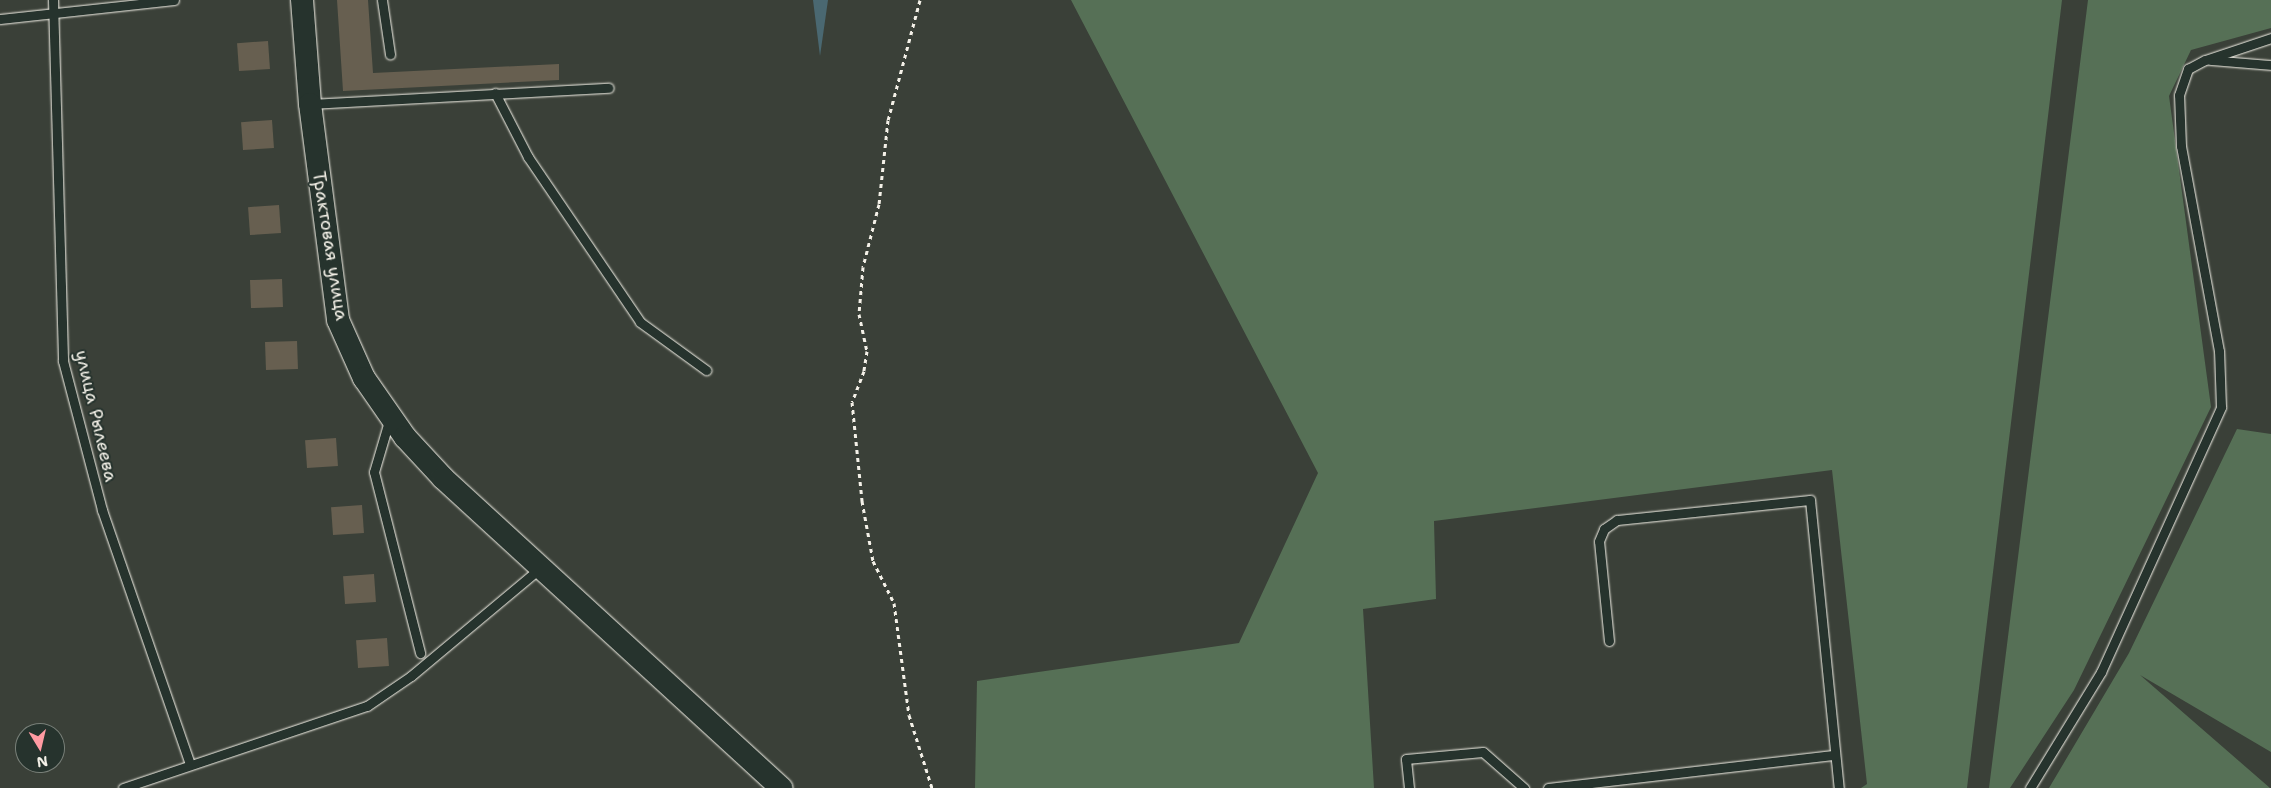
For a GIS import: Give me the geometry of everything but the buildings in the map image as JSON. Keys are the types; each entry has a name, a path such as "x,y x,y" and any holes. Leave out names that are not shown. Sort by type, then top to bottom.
{"street":[{"name":"Трактовая улица","path":"302,0 310,104 338,320 364,378 405,437 444,478 781,788"}],"lane":[{"name":"улица Рылеева","path":"53,0 63,361 102,510 190,764"},
{"path":"0,19 174,0"},
{"path":"382,0 390,54"},
{"path":"2030,788 2101,672 2221,407 2219,351 2181,146 2179,95 2188,69 2205,60 2271,38"},
{"path":"2205,60 2271,65"},
{"path":"310,104 610,88"},
{"path":"494,93 528,157 640,322 706,370"},
{"path":"391,417 374,472 420,652"},
{"path":"1609,641 1599,541 1604,529 1617,520 1810,500 1839,788"},
{"path":"123,788 190,764 336,720 368,706 411,676 540,568"},
{"path":"1409,788 1406,759 1483,752 1524,788"},
{"path":"1548,788 1835,755"}],"path":[{"path":"920,0 888,120 879,204 863,267 859,314 867,351 864,371 852,402 862,501 873,561 894,603 909,715 932,788"}],"green space":[{"path":"1071,0 2062,0 1967,788 1861,788 1867,784 1832,470 1434,521 1436,599 1363,609 1374,788 975,788 977,681 1239,643 1318,473"},
{"path":"2088,0 2271,0 2271,28 2191,50 2169,96 2211,407 2074,690 2010,788 1989,788"},
{"path":"2237,429 2271,434 2271,752 2140,675 2270,788 2049,788 2129,653"}],"water":[{"path":"813,0 828,0 820,56"}]}
